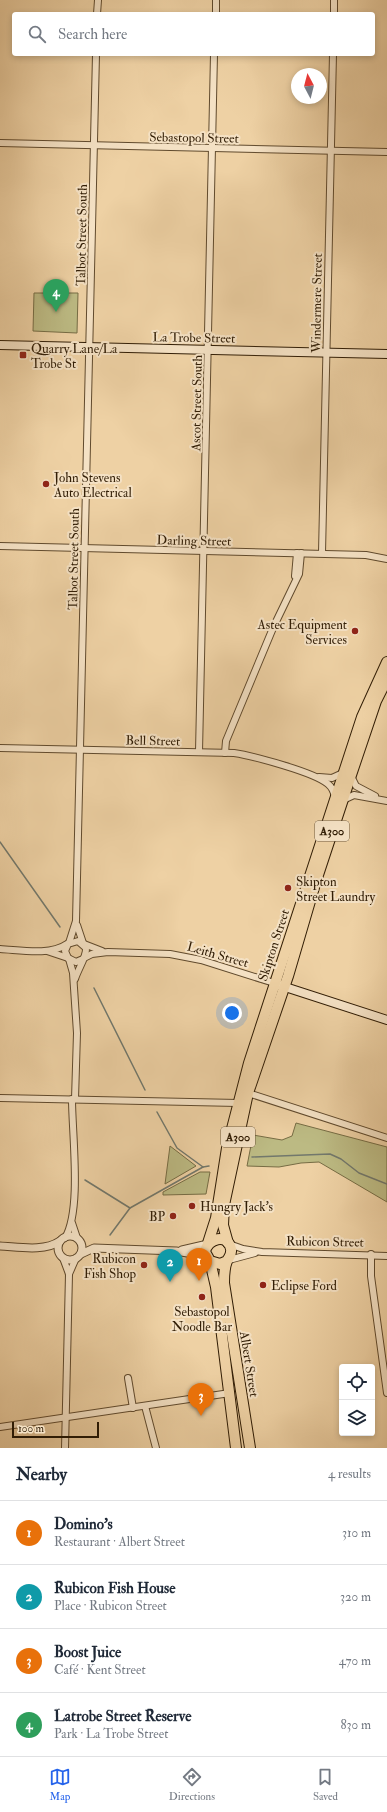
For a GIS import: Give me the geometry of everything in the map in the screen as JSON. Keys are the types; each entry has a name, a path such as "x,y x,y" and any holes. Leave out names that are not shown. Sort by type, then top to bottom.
{"highway":[{"name":"Skipton Street","path":"228,1244 223,1226 224,1205 248,1093 285,986 368,703 387,662"},
{"name":"Skipton Street","path":"347,774 376,701 387,679"},
{"name":"Skipton Street","path":"208,1244 216,1218 227,1148 238,1103 274,983 339,799"},
{"path":"208,1244 218,1239 228,1244"},
{"name":"A300","path":"208,1244 206,1252 210,1261"},
{"name":"A300","path":"228,1244 231,1251 228,1260"},
{"path":"210,1261 220,1264 228,1260"},
{"name":"Albert Street","path":"228,1260 224,1283 250,1448"},
{"name":"Albert Street","path":"210,1261 216,1287 236,1448"}],"main road":[{"name":"La Trobe Street","path":"0,345 387,354"},
{"name":"Leith Street","path":"274,983 387,1020"}],"street":[{"path":"97,12 98,0"},
{"path":"216,0 216,12"},
{"path":"334,0 334,12"},
{"name":"Talbot Street South","path":"69,943 76,921 96,56"},
{"name":"Ascot Street South","path":"199,752 214,56"},
{"name":"Windermere Street","path":"322,553 333,56"},
{"name":"Sebastopol Street","path":"0,143 387,152"},
{"name":"Darling Street","path":"0,546 322,553 372,555 387,559"},
{"path":"225,753 226,741 292,587 300,572 299,553"},
{"name":"Bell Street","path":"0,748 225,753 245,756 302,773 328,778 347,774"},
{"name":"Bell Street","path":"302,773 327,784 339,799"},
{"path":"347,774 358,787 384,800"},
{"path":"339,799 354,795 384,800"},
{"name":"Talbot Street South","path":"76,921 83,944"},
{"path":"0,949 46,950 60,948 75,941 83,944 86,951 74,984"},
{"path":"65,1448 69,1274 58,1245 63,1238 71,1220 74,1182 73,1100 78,1045 74,984 69,959 65,951 69,943"},
{"name":"Leith Street","path":"83,944 108,952"},
{"path":"46,950 76,962 83,959"},
{"name":"Leith Street","path":"83,959 92,954 108,952 157,953 183,956 274,983"},
{"path":"248,1093 387,1138"},
{"path":"0,1098 238,1103"},
{"path":"69,1274 82,1247 71,1220"},
{"path":"0,1246 45,1247 54,1245 63,1238 71,1236 94,1248 176,1251 193,1254 210,1261"},
{"path":"176,1251 208,1244"},
{"name":"Rubicon Street","path":"228,1244 243,1249 262,1252 371,1254 387,1256"},
{"path":"45,1247 70,1260 94,1248"},
{"name":"Rubicon Street","path":"228,1260 262,1252"},
{"path":"371,1254 371,1276 387,1393"},
{"path":"128,1378 133,1408"},
{"path":"0,1427 230,1393"},
{"path":"145,1406 156,1448"}],"shaded area":[{"path":"34,293 78,293 77,333 33,331"},
{"path":"296,1123 387,1147 387,1202 319,1162 301,1163 279,1167 247,1166 253,1135 282,1140 292,1136"},
{"path":"170,1146 196,1166 165,1184"},
{"path":"200,1172 210,1172 206,1194 163,1195 163,1192"}],"waterway":[{"path":"0,842 60,927"},
{"path":"94,988 145,1090"},
{"path":"157,1112 177,1148 203,1167 209,1166"},
{"path":"252,1157 330,1154 341,1159 359,1173 387,1184"},
{"path":"110,1235 130,1208 203,1167"},
{"path":"85,1180 130,1208"}],"place":[{"name":"Latrobe Street Reserve","path":"56,312"},
{"name":"Quarry Lane/La Trobe St","path":"23,355"},
{"name":"John Stevens Auto Electrical","path":"46,484"},
{"name":"Astec Equipment Services","path":"355,631"},
{"name":"Skipton Street Laundry","path":"288,888"},
{"name":"Hungry Jack's","path":"192,1206"},
{"name":"BP","path":"173,1216"},
{"name":"Rubicon Fish Shop","path":"144,1265"},
{"name":"Domino's","path":"199,1281"},
{"name":"Rubicon Fish House","path":"170,1282"},
{"name":"Eclipse Ford","path":"263,1285"},
{"name":"Sebastopol Noodle Bar","path":"202,1297"},
{"name":"Boost Juice","path":"201,1416"}]}
